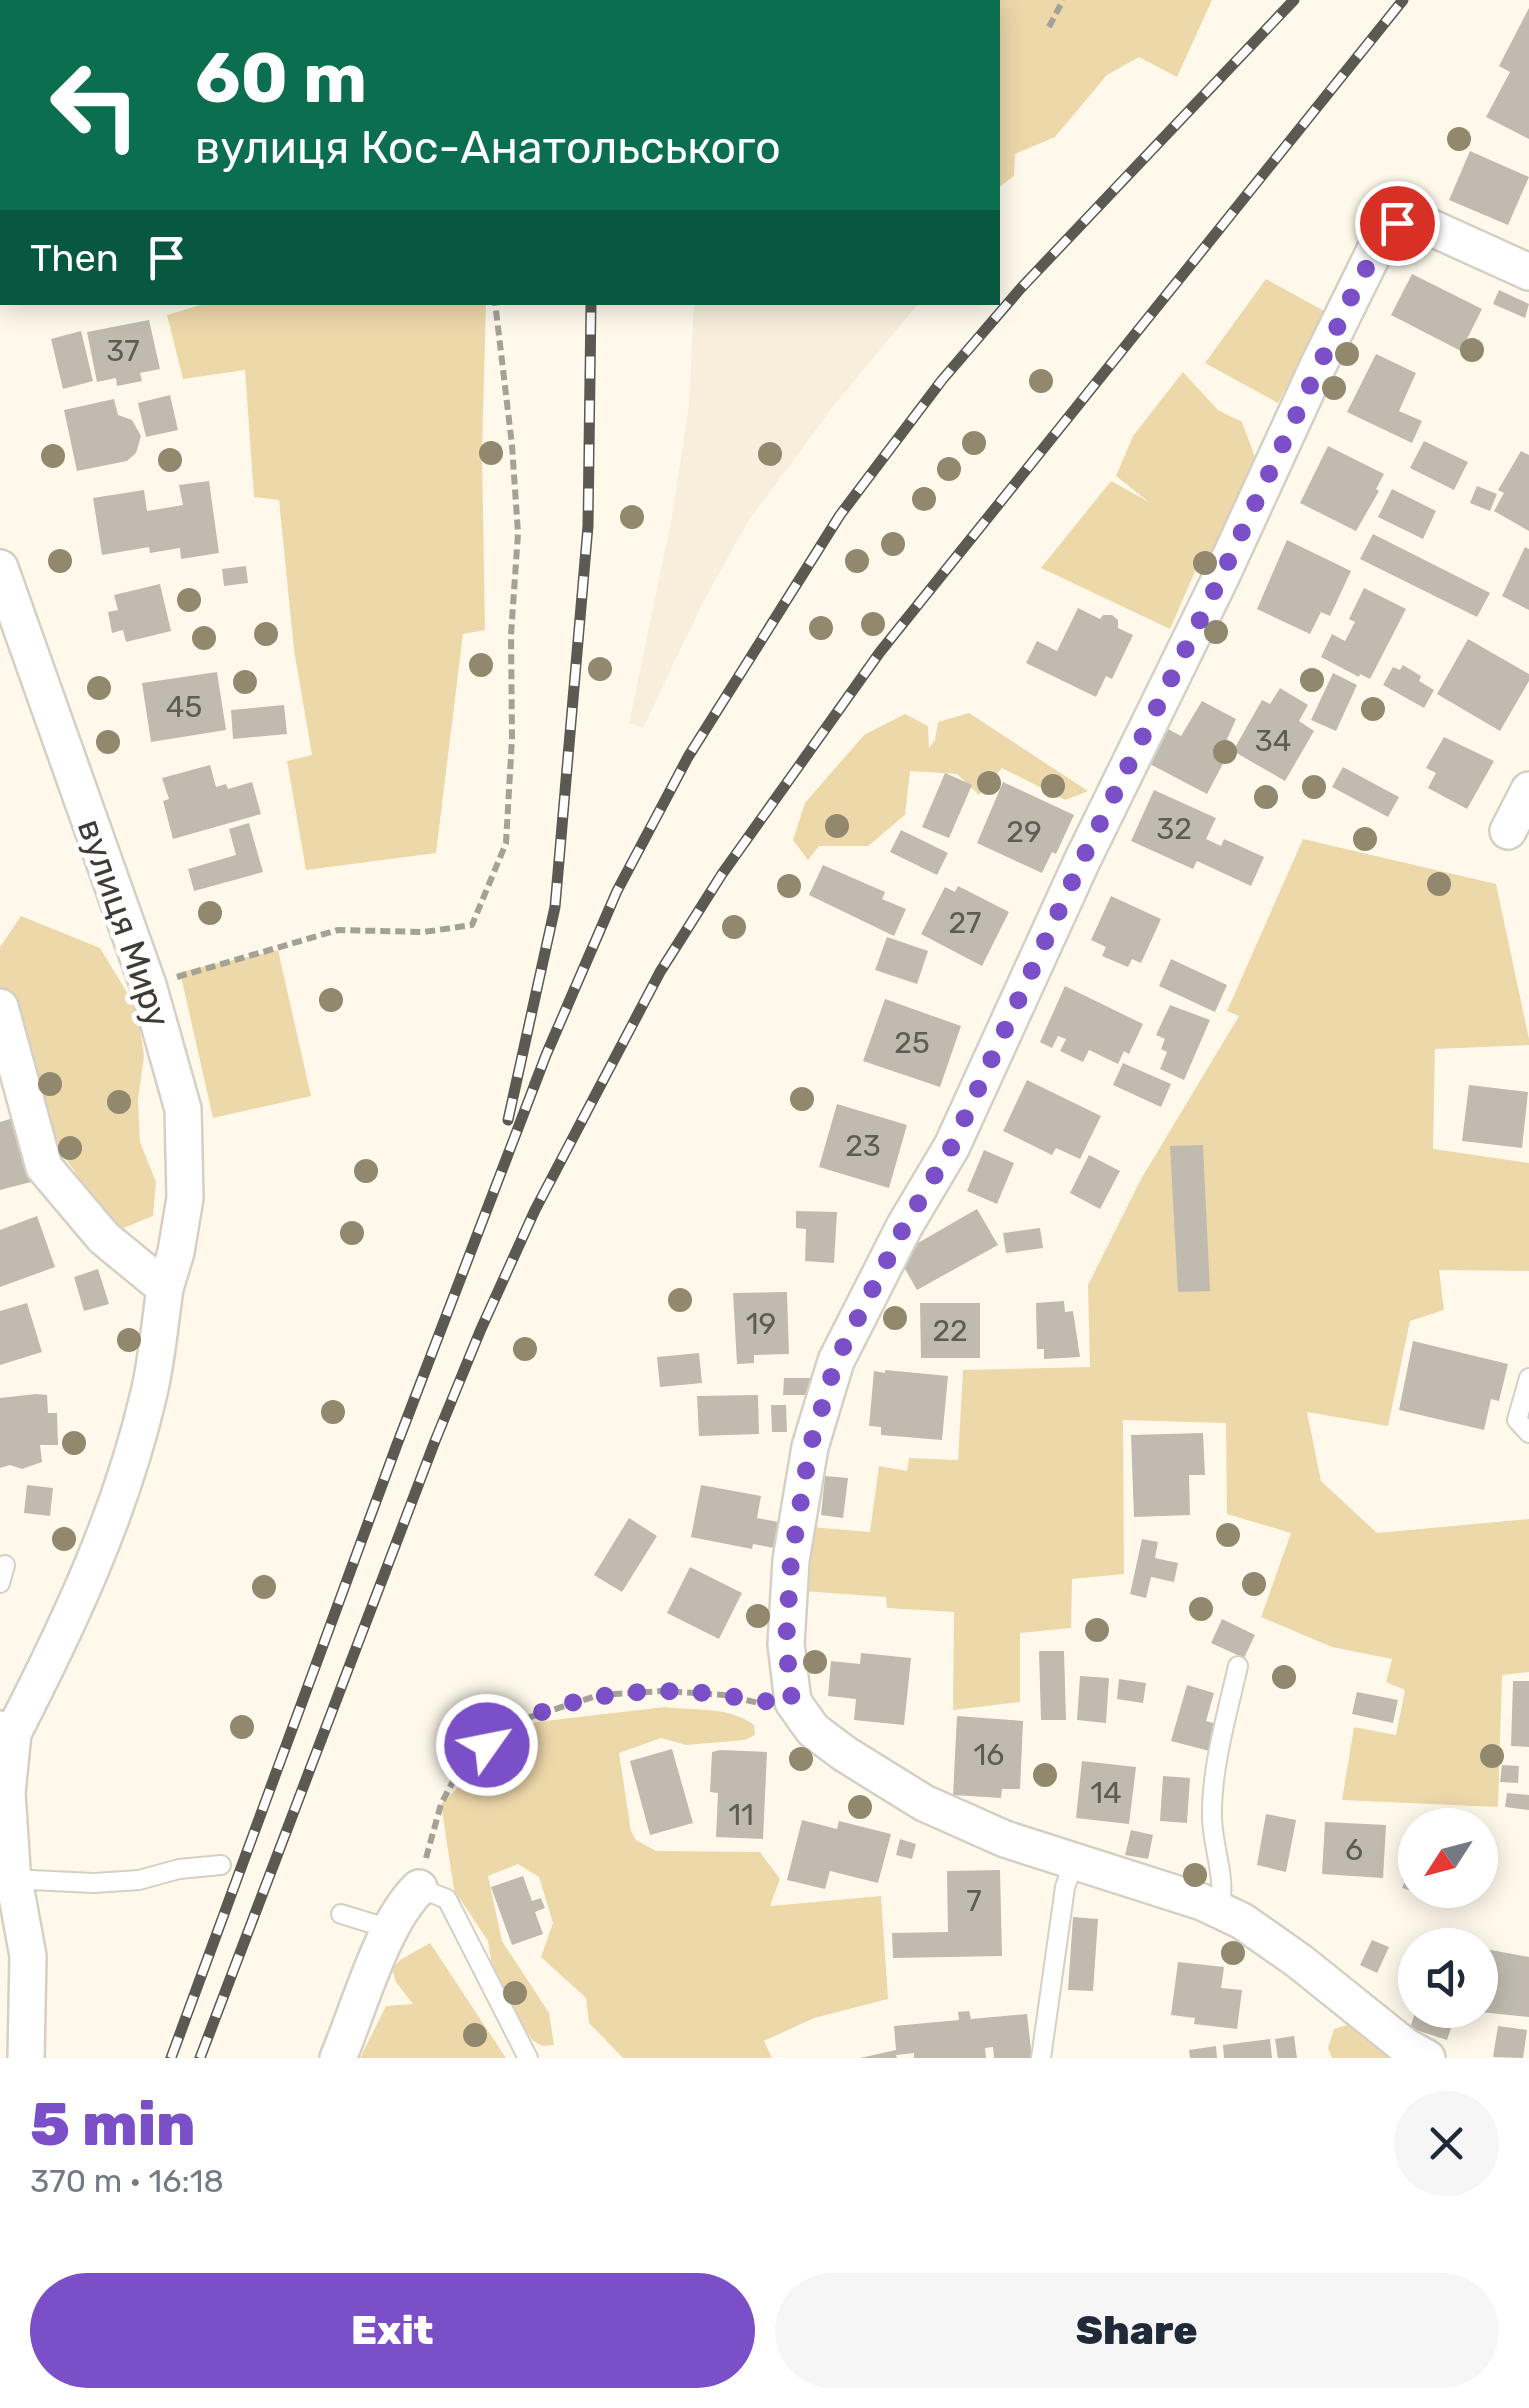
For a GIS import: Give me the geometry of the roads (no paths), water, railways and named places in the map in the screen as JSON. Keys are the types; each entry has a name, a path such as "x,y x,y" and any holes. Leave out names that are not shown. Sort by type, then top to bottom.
{"street":[{"path":"1427,2058 1405,2046 1299,1961 1242,1922 1219,1910 1004,1839 924,1803 845,1754 813,1730 792,1702 786,1644 791,1560 810,1447 836,1361 904,1227 952,1146 1082,860 1206,610 1380,242 1397,223 1423,224 1529,272"},
{"name":"вулиця Миру","path":"0,568 148,985 184,1109 185,1198 165,1288 149,1392 110,1524 72,1618 7,1731"},
{"path":"1508,831 1529,790"},
{"path":"0,1007 44,1167 104,1238 165,1288"},
{"path":"7,1731 11,1874 28,1956 26,2058"},
{"path":"338,2058 390,1930 404,1903 420,1888"}],"lane":[{"path":"1529,1378 1517,1420 1529,1433"},
{"path":"1219,1910 1224,1889 1212,1820 1214,1791 1238,1666"},
{"path":"1041,2058 1065,1888 1074,1862"},
{"path":"11,1874 94,1884 221,1865"},
{"path":"420,1888 447,1900 528,2058"},
{"path":"341,1914 390,1930"}],"railway":[{"path":"171,2058 396,1447 546,1055 617,891 688,757 840,515 942,380 1021,288 1294,0"},
{"path":"200,2058 481,1329 535,1210 660,972 722,874 880,652 1403,0"},
{"path":"508,1120 555,907 588,526 591,305"}]}
